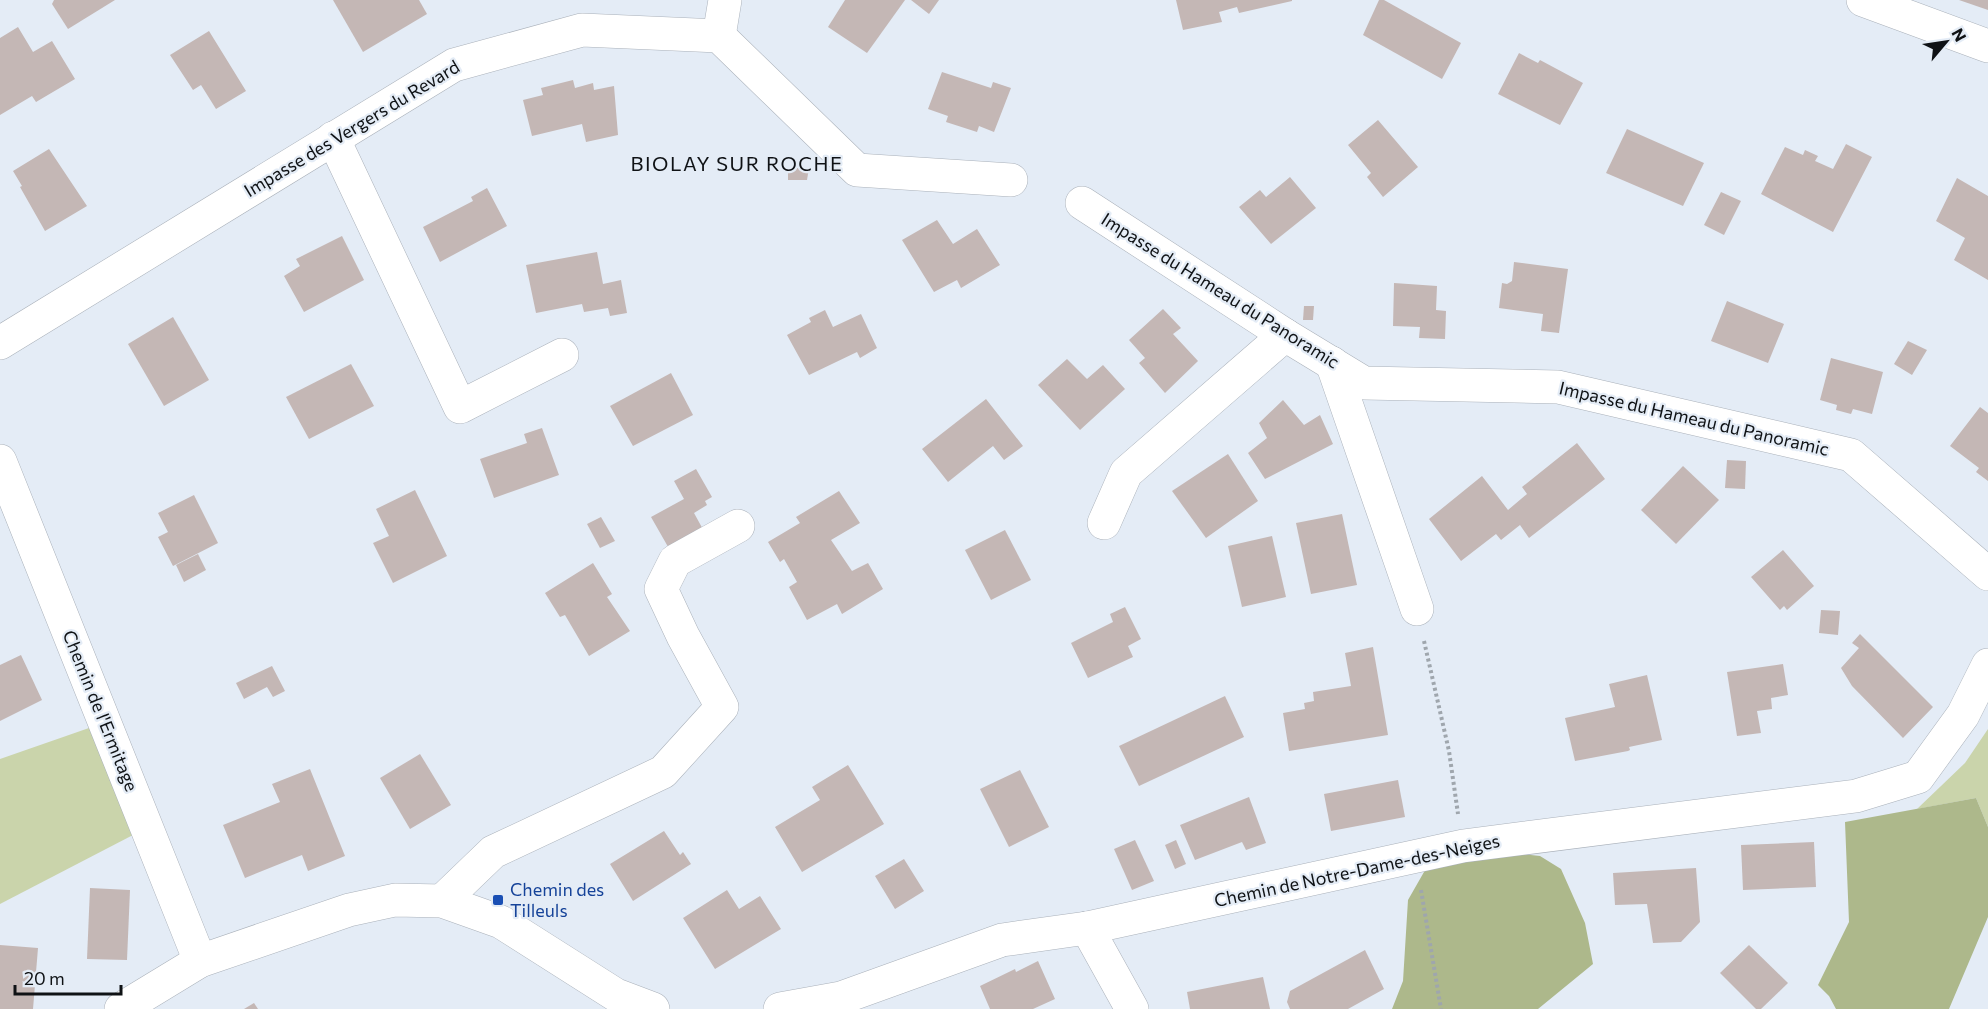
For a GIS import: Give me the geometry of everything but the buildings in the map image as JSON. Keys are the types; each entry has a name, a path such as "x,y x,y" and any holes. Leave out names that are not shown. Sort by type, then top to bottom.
{"street":[{"path":"725,0 718,36 857,170 1011,180"},
{"path":"1863,0 1988,45"},
{"name":"Impasse des Vergers du Revard","path":"0,343 454,65 582,30 718,36"},
{"path":"333,138 460,407 562,355"},
{"name":"Impasse du Hameau du Panoramic","path":"1082,204 1285,335 1364,383 1558,387 1851,454 1988,574"},
{"path":"1104,523 1126,473 1285,335"},
{"path":"1332,363 1417,609"},
{"name":"Chemin de l'Ermitage","path":"0,460 200,961"},
{"path":"442,901 493,852 663,772 722,707 683,636 661,589 675,561 738,526"},
{"name":"Chemin de Notre-Dame-des-Neiges","path":"780,1009 841,998 1002,940 1087,928 1463,846 1856,796 1918,777 1963,715 1988,665"},
{"path":"121,1009 200,961 349,910 395,900 442,901 501,922 619,1002 653,1009"},
{"path":"1087,928 1132,1009"}],"path":[{"path":"1417,609 1449,751 1463,846"},
{"path":"1415,857 1441,1009"}],"green space":[{"path":"89,728 133,835 0,904 0,759"},
{"path":"1988,729 1988,827 1976,798 1917,809 1965,763"},
{"path":"1976,798 1988,827 1988,917 1949,1009 1836,1009 1829,996 1818,985 1849,922 1845,822"},
{"path":"1494,851 1540,856 1561,869 1585,923 1593,964 1538,1009 1392,1009 1403,981 1408,900 1428,865"}],"place":[{"name":"Chemin des Tilleuls","path":"498,900"}],"district":[{"name":"BIOLAY SUR ROCHE","path":"737,164"}]}
